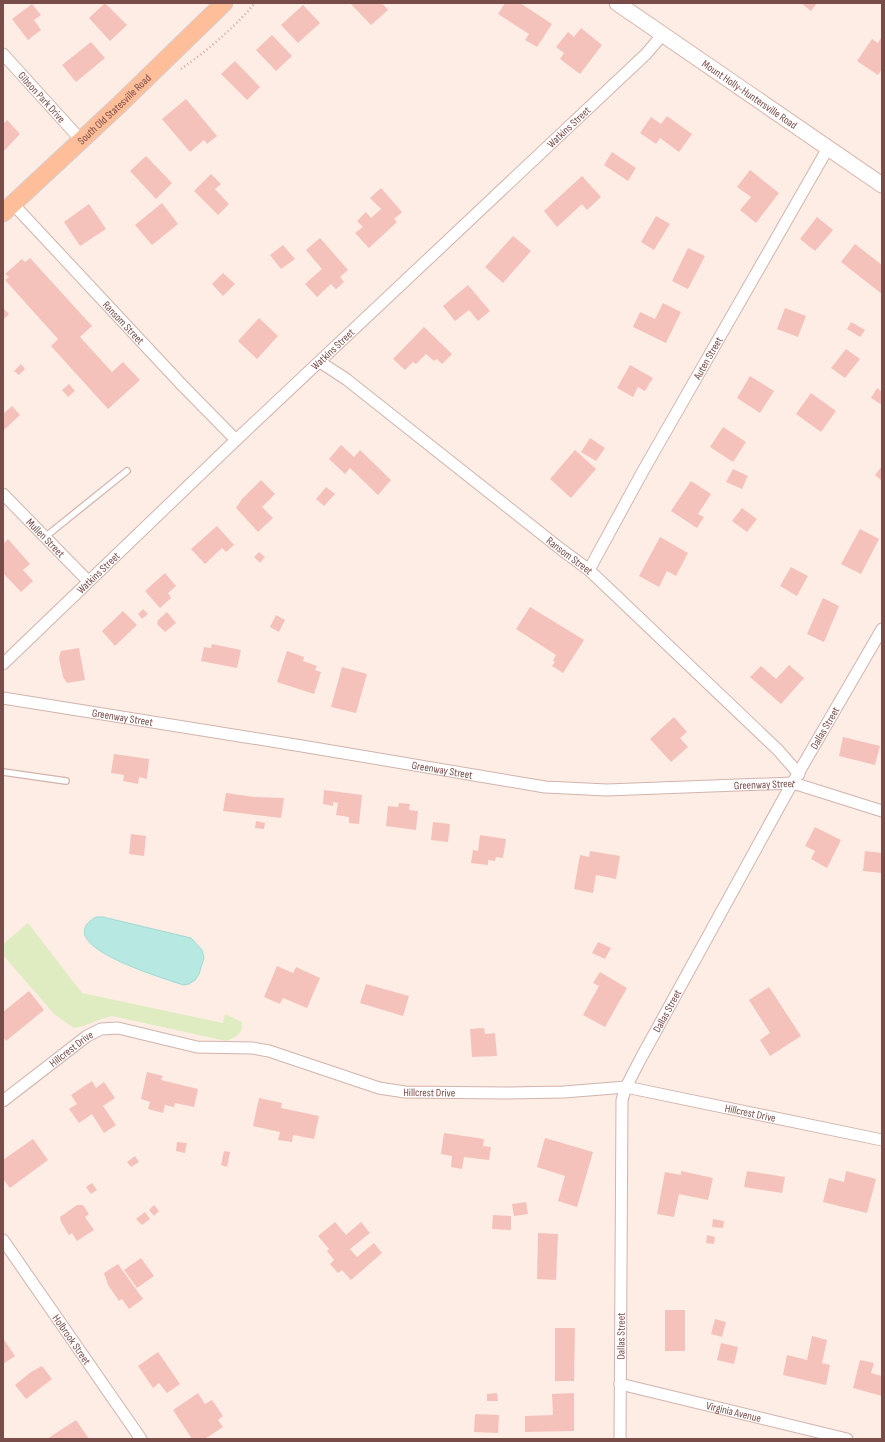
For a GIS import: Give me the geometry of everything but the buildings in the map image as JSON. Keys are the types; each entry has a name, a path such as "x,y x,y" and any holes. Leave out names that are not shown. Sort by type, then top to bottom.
{"main road":[{"name":"South Old Statesville Road","path":"8,209 119,105 224,3"},
{"name":"Mount Holly-Huntersville Road","path":"617,3 882,185"}],"street":[{"name":"Watkins Street","path":"3,664 236,440 646,54 663,34"},
{"name":"Gibson Park Drive","path":"3,54 81,140"},
{"name":"Auten Street","path":"589,570 643,471 828,148"},
{"name":"Ransom Street","path":"8,209 236,440"},
{"name":"Ransom Street","path":"320,362 346,380 589,570 778,750 796,778"},
{"name":"Mullen Street","path":"3,494 88,582"},
{"name":"Dallas Street","path":"620,1439 620,1127 622,1100 626,1087 796,778 882,628"},
{"name":"Greenway Street","path":"3,698 545,787 615,790 796,778 856,804 882,811"},
{"name":"Hillcrest Drive","path":"3,1101 87,1036 101,1029 118,1028 197,1047 252,1048 263,1050 379,1088 405,1092 564,1092 626,1087 882,1140"},
{"name":"Holbrook Street","path":"3,1240 140,1439"},
{"name":"Virginia Avenue","path":"620,1384 847,1439"}],"lane":[{"path":"45,537 127,471"},
{"path":"3,772 66,781"}],"path":[{"path":"181,69 215,43 255,3"}],"green space":[{"path":"28,923 82,993 223,1023 225,1014 242,1022 240,1032 236,1036 226,1041 112,1016 74,1028 54,1014 3,955 3,944"}],"water":[{"path":"96,917 103,917 191,938 202,950 204,958 199,974 195,980 189,984 183,985 156,976 115,959 98,949 87,939 85,928"}]}
